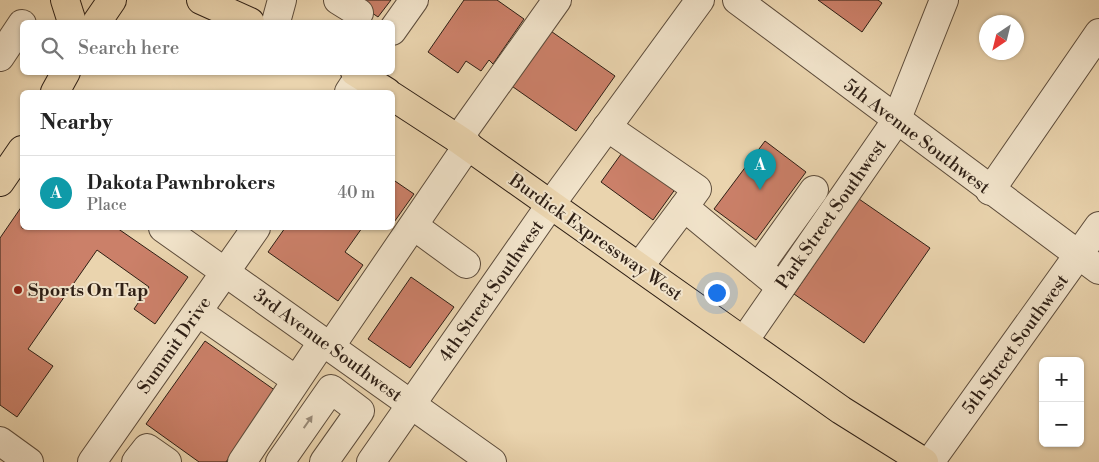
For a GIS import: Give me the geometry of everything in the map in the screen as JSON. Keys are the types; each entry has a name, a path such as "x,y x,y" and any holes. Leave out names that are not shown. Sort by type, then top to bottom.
{"main road":[{"path":"65,0 71,20"},
{"path":"98,20 112,0"},
{"path":"201,0 246,20"},
{"path":"249,0 267,20"},
{"path":"56,90 64,75"},
{"path":"357,78 383,90"},
{"name":"Burdick Expressway West","path":"395,98 463,142 841,410 924,462"},
{"path":"0,182 20,153"}],"street":[{"path":"277,20 282,0"},
{"path":"395,27 414,0"},
{"path":"242,462 300,375 327,344 414,226 463,142 557,0"},
{"name":"4th Street Southwest","path":"371,462 551,204 700,0"},
{"name":"5th Avenue Southwest","path":"737,0 896,121 1089,263"},
{"name":"Park Street Southwest","path":"744,341 896,121 944,0"},
{"path":"0,57 20,28"},
{"path":"990,190 1099,33"},
{"path":"607,127 697,189 639,267"},
{"path":"758,268 814,190"},
{"path":"684,207 781,287"},
{"path":"414,226 466,264"},
{"name":"5th Street Southwest","path":"930,462 1089,263 1099,226"},
{"name":"3rd Avenue Southwest","path":"166,230 492,462"},
{"name":"Summit Drive","path":"92,462 255,230"},
{"path":"198,312 300,375 330,389 360,410 324,462"},
{"path":"280,462 330,389"},
{"path":"0,441 29,462"},
{"path":"136,462 147,448 167,462"}],"building":[{"path":"353,0 391,0 378,17"},
{"path":"464,0 497,0 524,19 493,64 489,60 481,71 466,61 458,73 428,52"},
{"path":"818,0 878,0 882,3 862,32"},
{"path":"545,27 615,76 576,131 506,82"},
{"path":"765,141 806,172 756,240 714,209"},
{"path":"624,150 676,188 653,220 601,182"},
{"path":"395,181 414,194 395,221"},
{"path":"859,199 930,248 864,343 794,294"},
{"path":"20,209 20,230 120,230 188,277 155,324 134,309 149,287 97,250 28,349 53,366 17,417 0,405 0,238"},
{"path":"284,230 361,230 345,252 363,265 338,301 268,252"},
{"path":"411,277 454,307 410,368 368,339"},
{"path":"205,341 276,391 226,462 199,462 146,424"}],"place":[{"name":"Dakota Pawnbrokers","path":"760,190"},
{"name":"Sports On Tap","path":"18,290"}]}
